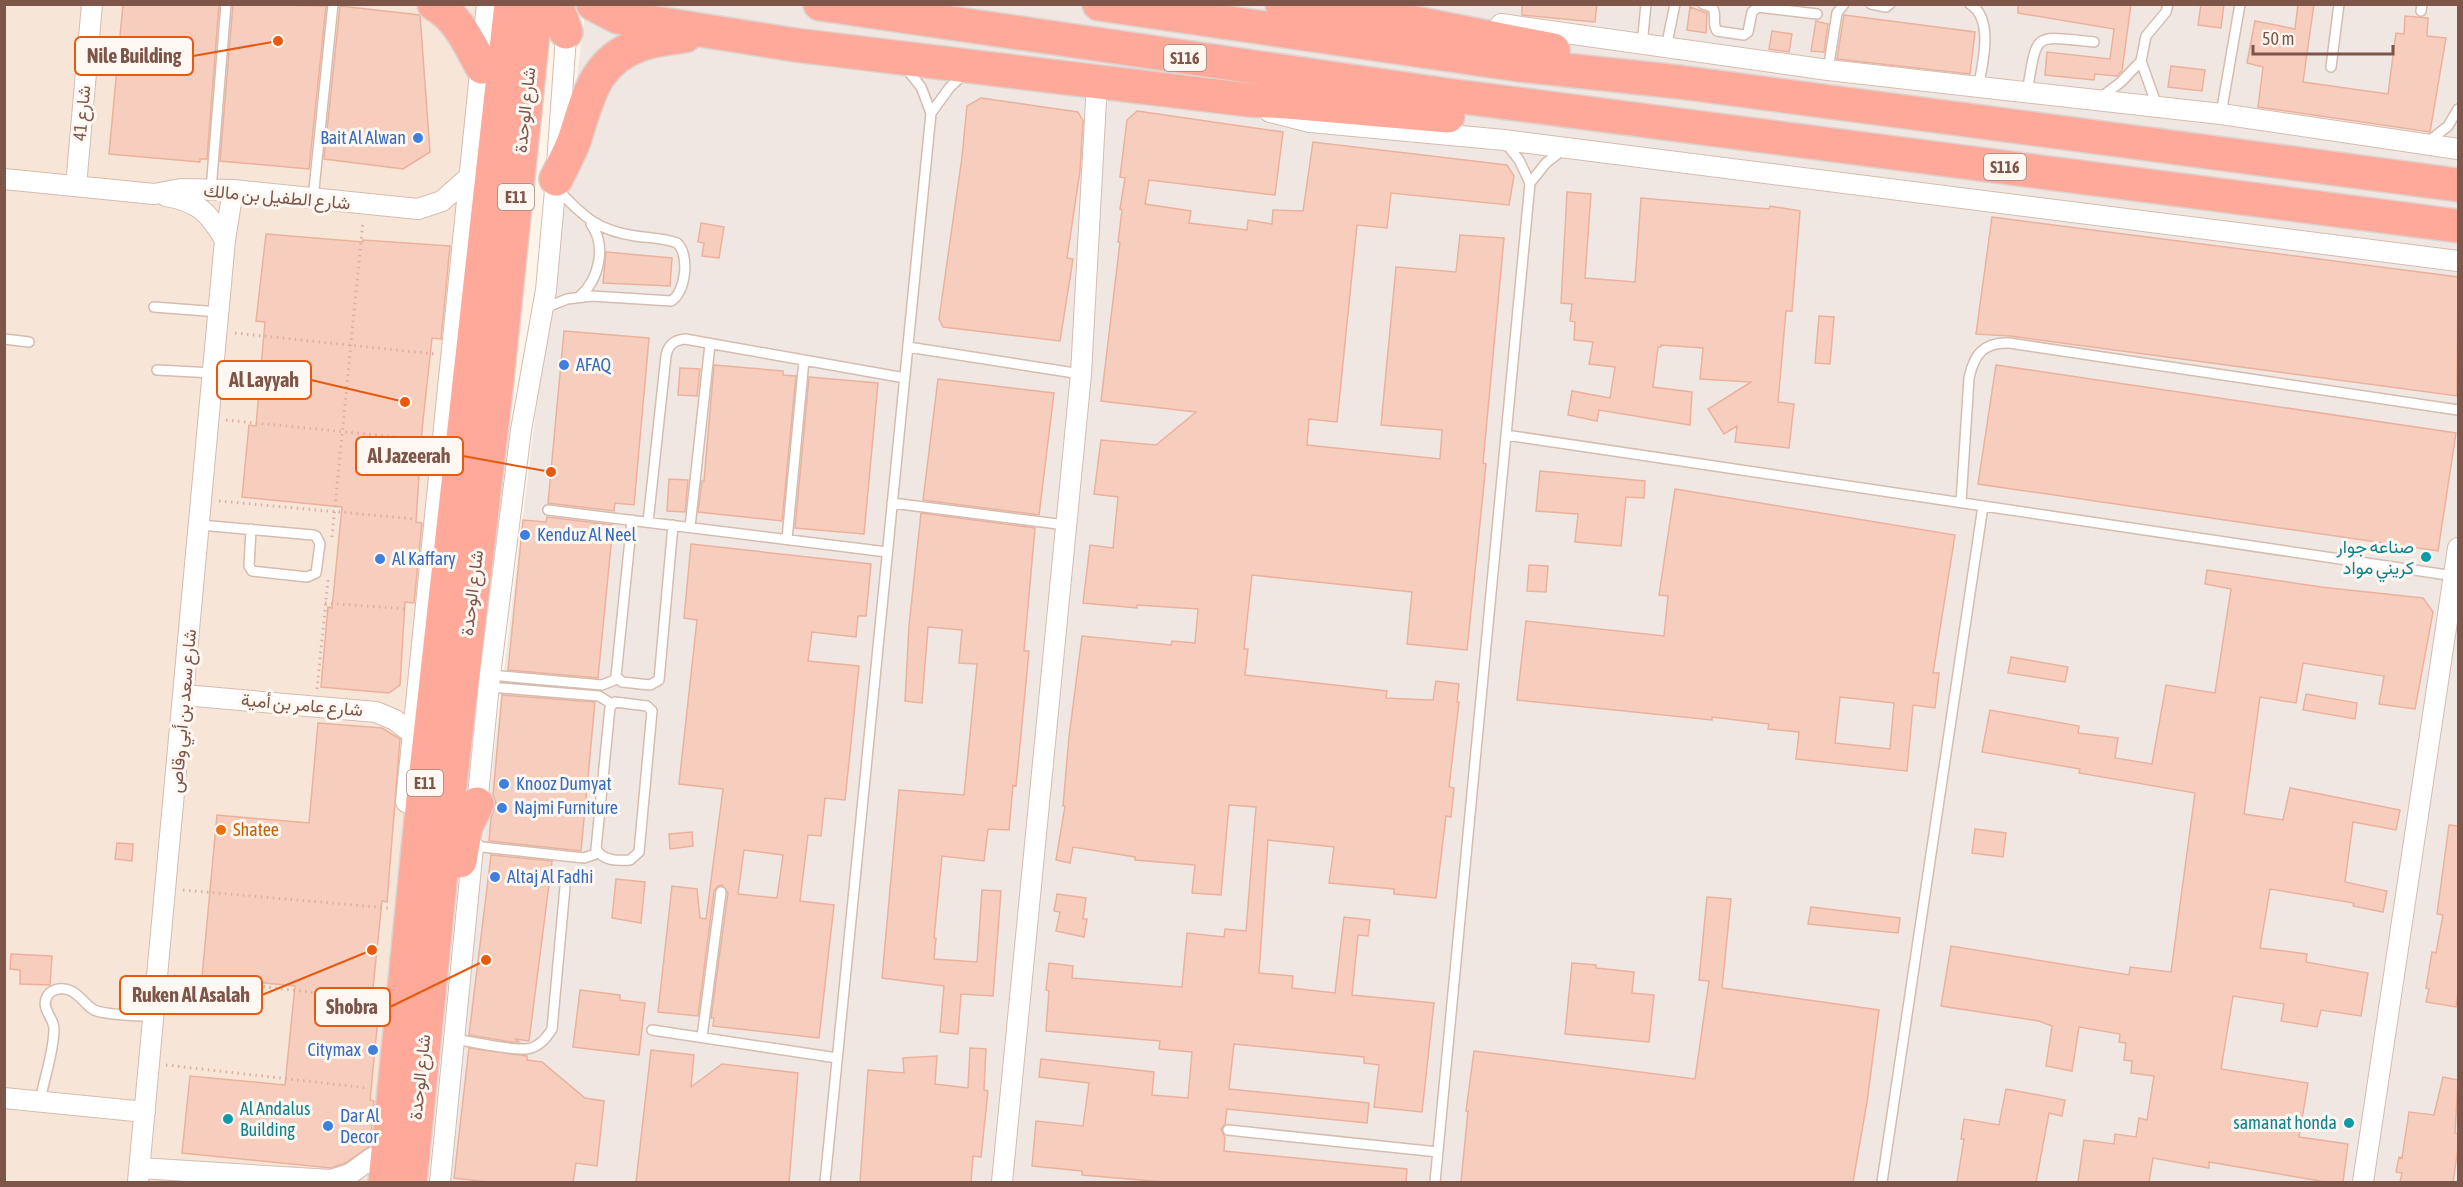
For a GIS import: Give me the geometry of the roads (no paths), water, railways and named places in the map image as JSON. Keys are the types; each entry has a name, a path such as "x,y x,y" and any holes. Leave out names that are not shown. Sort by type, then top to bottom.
{"highway":[{"path":"434,4 459,26 482,67"},
{"path":"482,67 504,4"},
{"name":"شارع الوحدة","path":"410,1182 448,802 483,387 511,4"},
{"name":"شارع الوحدة","path":"378,1170 423,799 536,4"},
{"path":"593,4 618,17 709,33 1249,100 1484,118 1532,116 1551,109"},
{"name":"S116","path":"819,4 1551,109 2458,226"},
{"name":"S116","path":"1099,4 1519,66 1679,82 2458,185"},
{"path":"1282,4 1410,22 1491,37 1605,61 1679,82"},
{"path":"556,183 573,144 591,88 606,66 616,57 638,45 709,33"},
{"path":"429,1182 463,839 477,804"}],"street":[{"name":"شارع 41","path":"76,186 92,4"},
{"path":"370,1182 378,1170 379,1090 387,1002 487,4"},
{"path":"1369,4 1828,70 2221,114 2458,149"},
{"path":"440,1182 490,681 521,430 542,309 556,183 564,14"},
{"path":"1002,1182 1081,374 1097,82"},
{"path":"1249,100 1272,113 1310,122 1504,140 2458,261"},
{"name":"شارع الطفيل بن مالك","path":"4,179 154,194 181,189 233,190 365,205 426,207 442,201 469,177"},
{"name":"شارع سعد بن أبي وقاص","path":"139,1175 225,240 233,190"},
{"path":"154,194 177,198 200,208 211,217 225,240"},
{"path":"2363,1182 2458,548"},
{"name":"شارع عامر بن أمية","path":"184,695 376,712 395,720 413,734"},
{"path":"4,1098 145,1112"},
{"path":"139,1175 331,1180 350,1174 378,1170"}],"lane":[{"path":"211,190 226,4"},
{"path":"313,199 333,4"},
{"path":"1642,45 1646,4"},
{"path":"1666,48 1676,4"},
{"path":"1703,4 1713,7 1714,26 1717,30 1744,35 1749,30 1752,12 1758,7 1817,14"},
{"path":"1828,70 1837,13 1844,4"},
{"path":"1870,4 1886,7 1890,4"},
{"path":"1970,4 1977,8 1983,19 1985,31 1978,87"},
{"path":"2157,106 2141,61 2146,36 2166,12 2168,4"},
{"path":"2221,114 2240,4"},
{"path":"2331,67 2339,4"},
{"path":"2027,92 2034,50 2040,41 2050,38 2094,42"},
{"path":"825,1182 931,113 921,87 903,64 891,56"},
{"path":"2098,99 2121,82 2141,61"},
{"path":"931,113 950,87 975,67"},
{"path":"2425,145 2448,126 2458,109"},
{"path":"1435,1182 1530,183 1519,160 1504,140"},
{"path":"1530,183 1546,163 1566,148"},
{"path":"556,183 589,221 594,229 599,248 596,274 586,291 579,297"},
{"path":"542,309 579,297 605,295 671,301 682,289 684,256 677,243 619,234 589,221"},
{"path":"154,307 218,322"},
{"path":"4,339 29,342"},
{"path":"648,522 667,351 678,340 905,378"},
{"path":"1961,502 1972,363 1980,350 1990,344 2009,343 2458,410"},
{"path":"690,527 710,344"},
{"path":"908,347 1081,374"},
{"path":"787,539 804,360"},
{"path":"157,370 213,373"},
{"path":"1506,435 2454,576"},
{"path":"892,503 1066,525"},
{"path":"1882,1182 1983,506"},
{"path":"548,510 887,552"},
{"path":"617,679 632,520"},
{"path":"200,525 251,529 316,536 320,544 316,573 306,577 252,571 249,566 251,529"},
{"path":"617,679 622,682 650,685 654,685 659,680 673,525"},
{"path":"490,681 602,685 617,679"},
{"path":"490,681 598,696 612,704 615,702 647,706 652,711 639,852 634,859 626,861 606,859 598,853 596,844 612,704"},
{"path":"474,841 482,847 584,858 598,853"},
{"path":"454,1039 525,1049 541,1043 547,1037 552,1029 566,876"},
{"path":"702,1037 721,892"},
{"path":"40,1101 54,1029 45,1004 48,994 52,991 69,990 100,1012 154,1017"},
{"path":"652,1030 837,1058"},
{"path":"1228,1130 1438,1152"}],"place":[{"name":"Nile Building","path":"278,41"},
{"name":"Bait Al Alwan","path":"418,138"},
{"name":"AFAQ","path":"564,365"},
{"name":"Al Layyah","path":"405,402"},
{"name":"Al Jazeerah","path":"551,472"},
{"name":"Kenduz Al Neel","path":"525,535"},
{"name":"صناعه جوار كريني مواد","path":"2426,557"},
{"name":"Al Kaffary","path":"380,559"},
{"name":"Knooz Dumyat","path":"504,784"},
{"name":"Najmi Furniture","path":"502,808"},
{"name":"Shatee","path":"221,830"},
{"name":"Altaj Al Fadhi","path":"495,877"},
{"name":"Ruken Al Asalah","path":"372,950"},
{"name":"Shobra","path":"486,960"},
{"name":"Citymax","path":"373,1050"},
{"name":"Al Andalus Building","path":"228,1119"},
{"name":"samanat honda","path":"2349,1123"},
{"name":"Dar Al Decor","path":"328,1126"}]}
